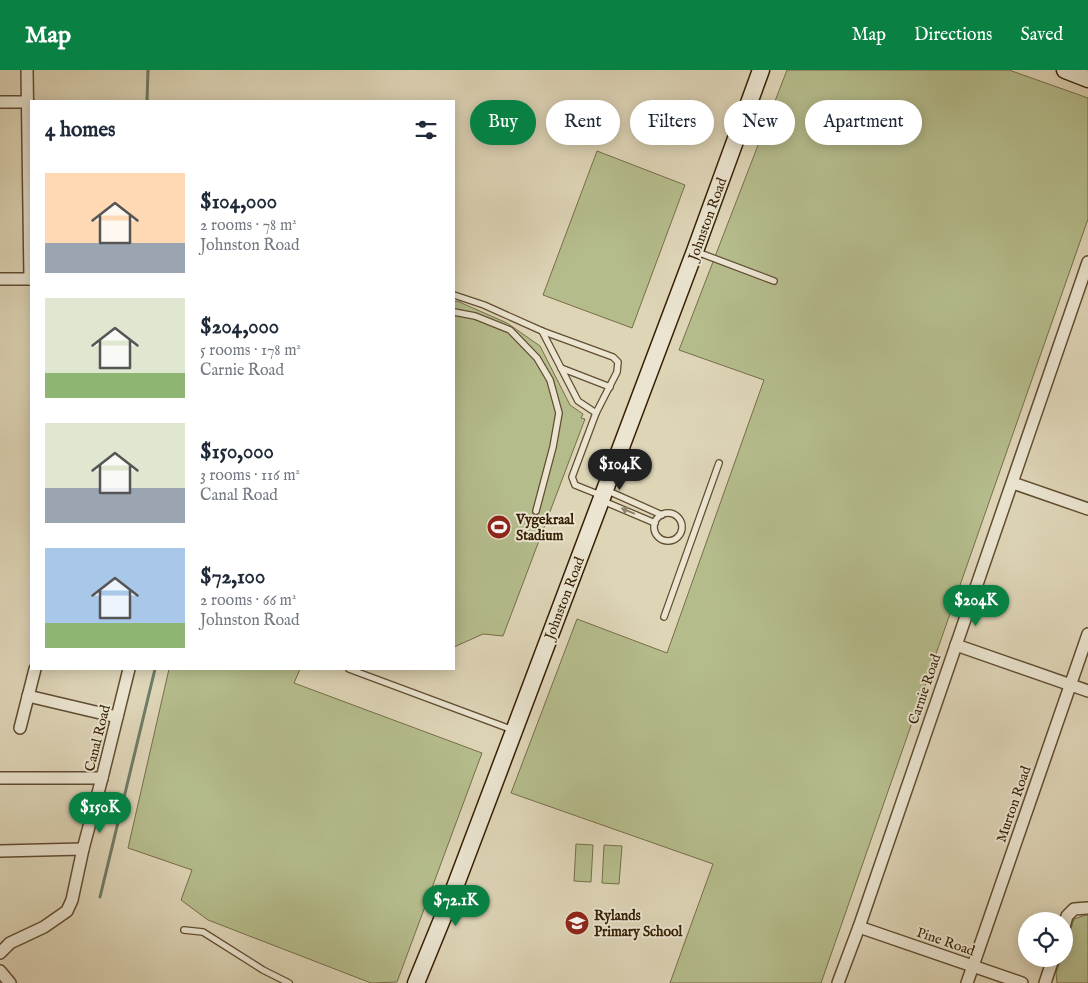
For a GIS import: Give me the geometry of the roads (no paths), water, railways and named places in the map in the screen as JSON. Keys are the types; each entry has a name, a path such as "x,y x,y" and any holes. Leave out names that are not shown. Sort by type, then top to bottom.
{"street":[{"path":"0,279 30,279 30,122 27,70"},
{"name":"Johnston Road","path":"416,983 450,900 514,731 695,251 761,70"},
{"path":"1065,70 1088,79"},
{"path":"0,102 28,102"},
{"name":"Carnie Road","path":"838,983 860,927 1088,262"},
{"path":"1013,483 1088,509"},
{"name":"Murton Road","path":"967,983 1088,634"},
{"path":"956,645 1088,691"},
{"path":"20,728 35,670"},
{"name":"Canal Road","path":"0,953 10,944 44,927 67,911 72,900 83,849 129,670"},
{"path":"28,696 117,717"},
{"path":"0,778 102,778"},
{"path":"0,851 83,849"},
{"path":"1071,912 1074,909 1088,908"},
{"name":"Pine Road","path":"860,927 1022,983"},
{"path":"1045,983 1050,967"},
{"path":"0,971 10,983"}],"lane":[{"path":"695,251 774,281"},
{"path":"455,295 484,304 542,331 613,357 618,362 617,372 596,413 572,477 575,485 662,514 673,514 677,517 682,527 681,532 674,540 663,541 655,533 655,522 662,514"},
{"path":"455,312 475,316 510,330 537,358 550,380 560,413 536,511"},
{"path":"542,331 578,401 596,413"},
{"path":"561,368 610,387"},
{"path":"664,616 719,463"},
{"path":"603,495 655,522"},
{"path":"681,532 693,536"},
{"path":"352,670 514,731"},
{"path":"184,930 203,932 263,970 289,983"}],"waterway":[{"path":"147,100 148,70"},
{"path":"100,897 155,670"}],"place":[{"name":"Vygekraal Stadium","path":"499,527"},
{"name":"Rylands Primary School","path":"577,923"}]}
